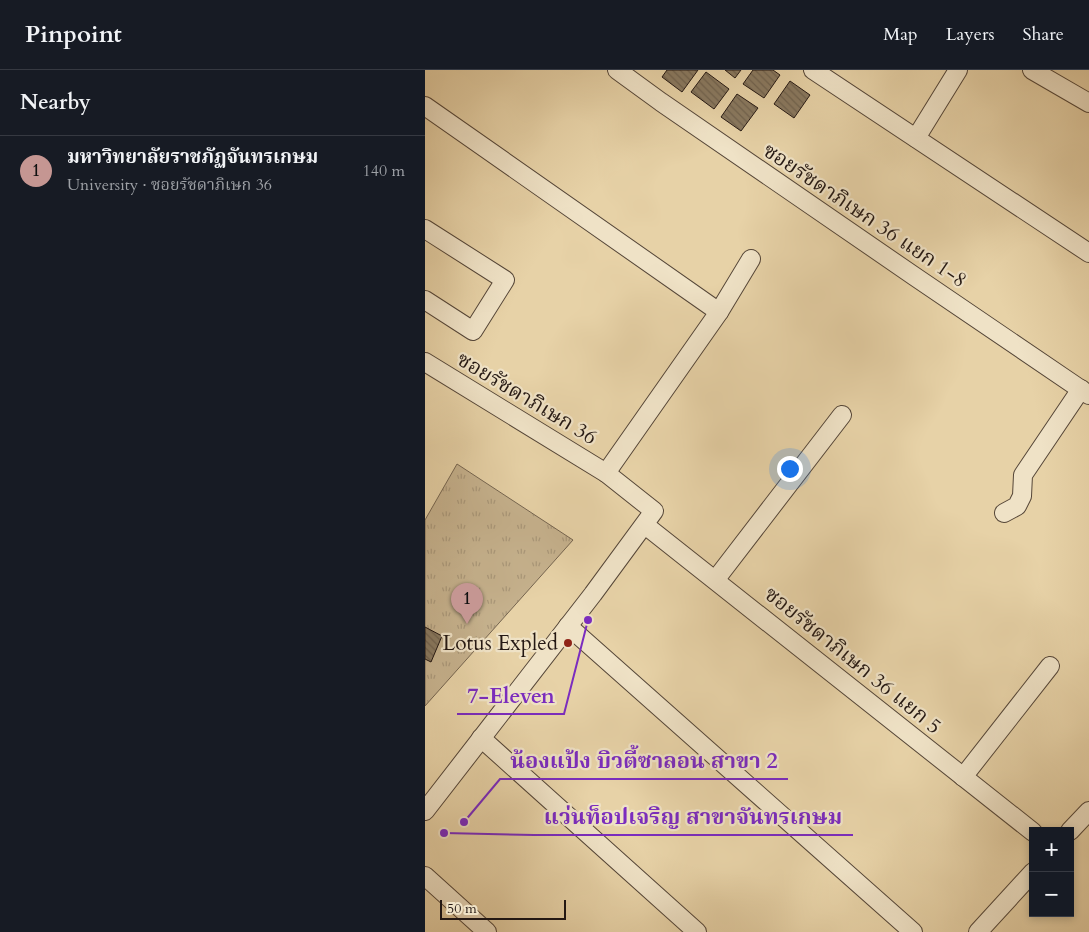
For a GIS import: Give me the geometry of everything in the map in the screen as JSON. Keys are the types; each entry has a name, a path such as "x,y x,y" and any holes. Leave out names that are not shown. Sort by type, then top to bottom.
{"street":[{"name":"ซอยรัชดาภิเษก 36 แยก 1-8","path":"617,70 1085,392"},
{"path":"813,70 1089,253"},
{"path":"915,138 958,70"},
{"path":"1032,70 1089,103"},
{"path":"425,106 719,312"},
{"path":"425,229 505,280 473,330 425,300"},
{"path":"606,473 719,312 751,259"},
{"name":"ซอยรัชดาภิเษก 36","path":"425,362 606,473 650,518"},
{"path":"1005,513 1017,506 1022,496 1023,475 1085,392"},
{"path":"715,579 842,415"},
{"path":"425,811 431,791 481,738 650,518"},
{"name":"ซอยรัชดาภิเษก 36 แยก 5","path":"650,518 715,579 1029,829"},
{"path":"568,626 913,932"},
{"path":"963,776 1050,666"},
{"path":"481,738 697,932"},
{"path":"1074,827 1089,811"},
{"path":"425,876 487,932"},
{"path":"978,932 1029,876"}],"green space":[{"path":"457,464 573,540 425,706 425,520"}],"building":[{"path":"667,70 698,70 682,92 662,77"},
{"path":"725,70 741,70 735,78"},
{"path":"753,70 773,70 780,75 764,98 743,84"},
{"path":"706,72 729,89 714,109 691,92"},
{"path":"790,81 810,95 794,118 774,104"},
{"path":"737,94 758,108 741,131 721,117"},
{"path":"425,627 442,636 431,662 425,659"}],"place":[{"name":"7-Eleven","path":"588,620"},
{"name":"มหาวิทยาลัยราชภัฏจันทรเกษม","path":"467,624"},
{"name":"Lotus Expled","path":"568,643"},
{"name":"น้องแป้ง บิวตี้ซาลอน สาขา 2","path":"464,822"},
{"name":"แว่นท็อปเจริญ สาขาจันทรเกษม","path":"444,833"}]}
